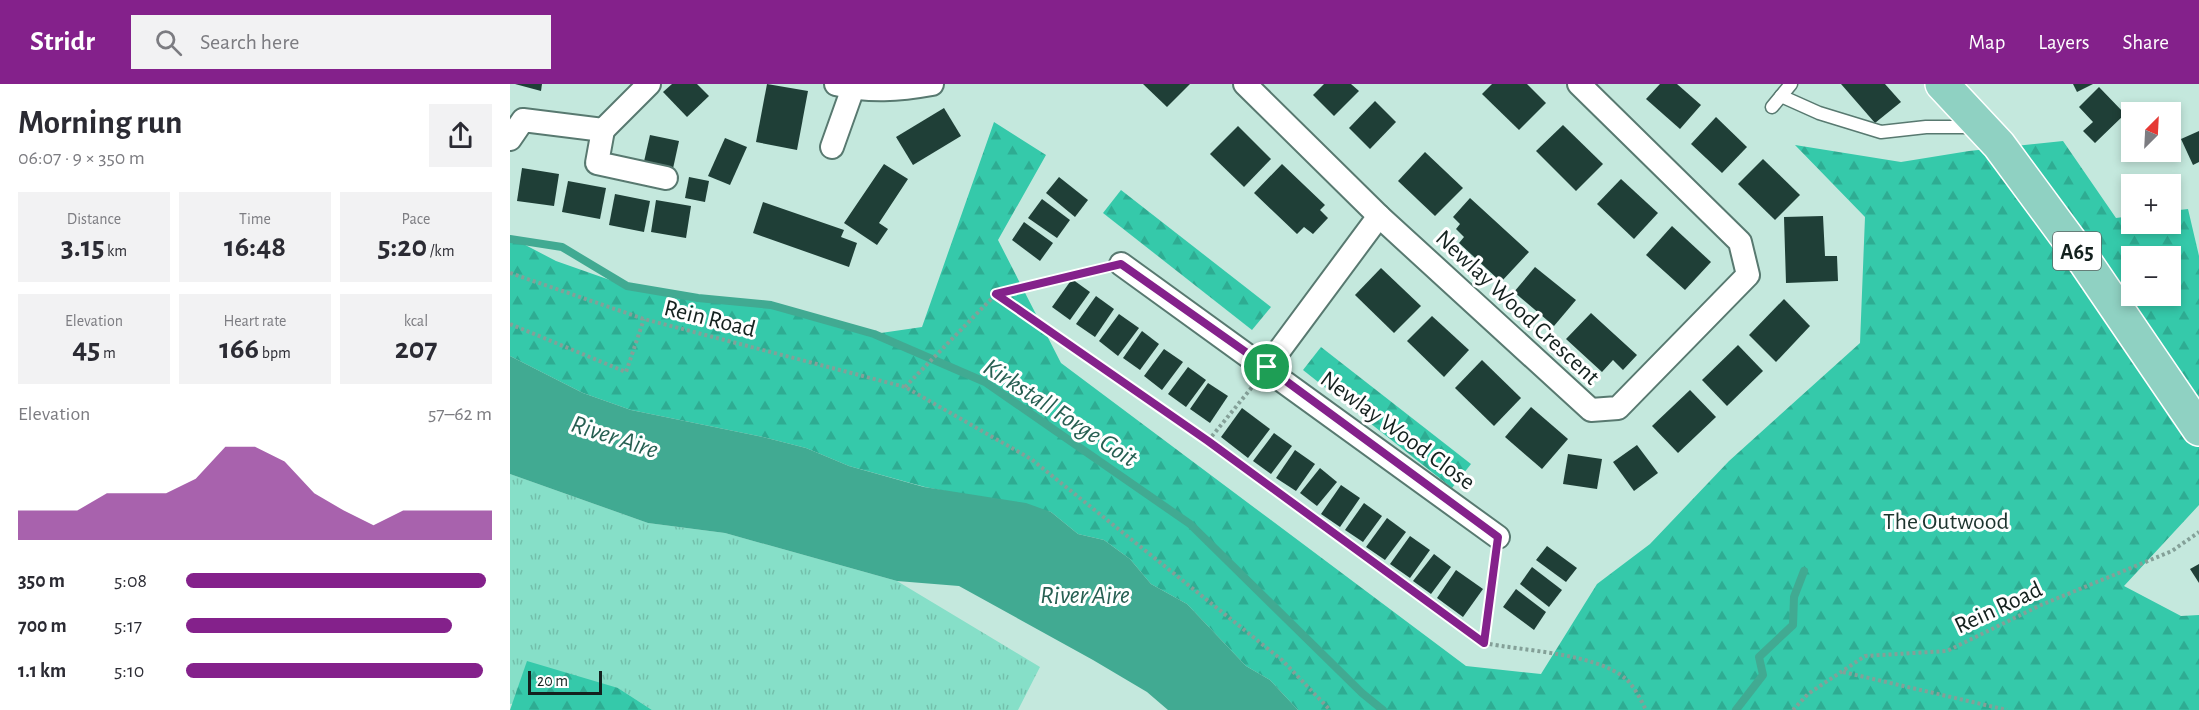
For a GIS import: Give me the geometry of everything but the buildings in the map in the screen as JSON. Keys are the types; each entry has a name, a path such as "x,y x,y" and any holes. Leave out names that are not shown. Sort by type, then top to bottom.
{"main road":[{"name":"A65","path":"1942,84 1999,145 2086,263 2199,429"}],"street":[{"path":"649,84 603,130 597,163 666,178"},
{"path":"832,147 844,86 894,91 932,84"},
{"path":"1245,84 1379,216 1267,367"},
{"name":"Newlay Wood Crescent","path":"1379,216 1591,410 1618,408 1748,275 1740,242 1579,84"},
{"path":"510,138 524,120 603,130"},
{"name":"Newlay Wood Close","path":"1121,264 1267,367 1498,537"}],"lane":[{"path":"1772,107 1791,84"},
{"path":"1781,96 1818,113 1881,132 1926,127 1982,126"}],"path":[{"path":"905,387 996,294 1121,264"},
{"name":"Rein Road","path":"510,273 644,319 905,387 1031,459 1282,660 1330,710"},
{"path":"996,294 1208,441 1484,643 1568,656 1600,665 1626,679 1646,710"},
{"path":"510,324 626,372 644,319"},
{"path":"1208,441 1267,367"},
{"name":"Rein Road","path":"1793,710 1808,694 1865,656 1947,651 2041,605 2172,551 2199,532"},
{"path":"1484,643 1498,537"},
{"path":"1842,672 2007,710"}],"green space":[{"name":"The Outwood","path":"994,122 1046,155 998,240 1061,363 1466,666 1541,674 1597,584 1650,544 1729,461 1860,343 1865,217 1795,145 1901,162 1969,151 2063,141 2116,218 2121,217 2121,234 2181,234 2181,210 2188,209 2199,256 2199,505 2124,586 2181,616 2199,615 2199,710 1298,710 1270,680 1246,666 1187,604 1151,584 1130,559 1104,540 1078,534 1051,512 925,487 849,466 806,448 631,410 583,393 510,356 510,237 556,261 627,286 698,298 771,305 874,334 922,327"},
{"path":"1121,190 1271,307 1252,330 1103,213"},
{"path":"1321,347 1471,464 1452,488 1303,370"},
{"path":"510,474 648,523 725,533 897,581 1040,667 1018,710 652,710 618,688 510,704"},
{"path":"527,661 618,688 652,710 510,710"}],"water":[{"name":"River Aire","path":"510,356 583,393 631,410 806,448 849,466 924,487 1026,503 1051,512 1078,534 1104,540 1130,559 1151,584 1187,604 1246,666 1270,680 1298,710 1168,710 1147,692 959,586 897,581 725,533 648,523 510,474"}],"waterway":[{"name":"Kirkstall Forge Goit","path":"510,239 562,247 627,286 698,298 771,305 874,334 985,382 1190,524 1362,693 1383,710"},
{"path":"1736,710 1763,675 1759,657 1793,625 1794,597 1804,571"}],"route":[{"path":"1121,264 1267,367 1498,537 1484,643 1208,441 996,294 1121,264"}]}
